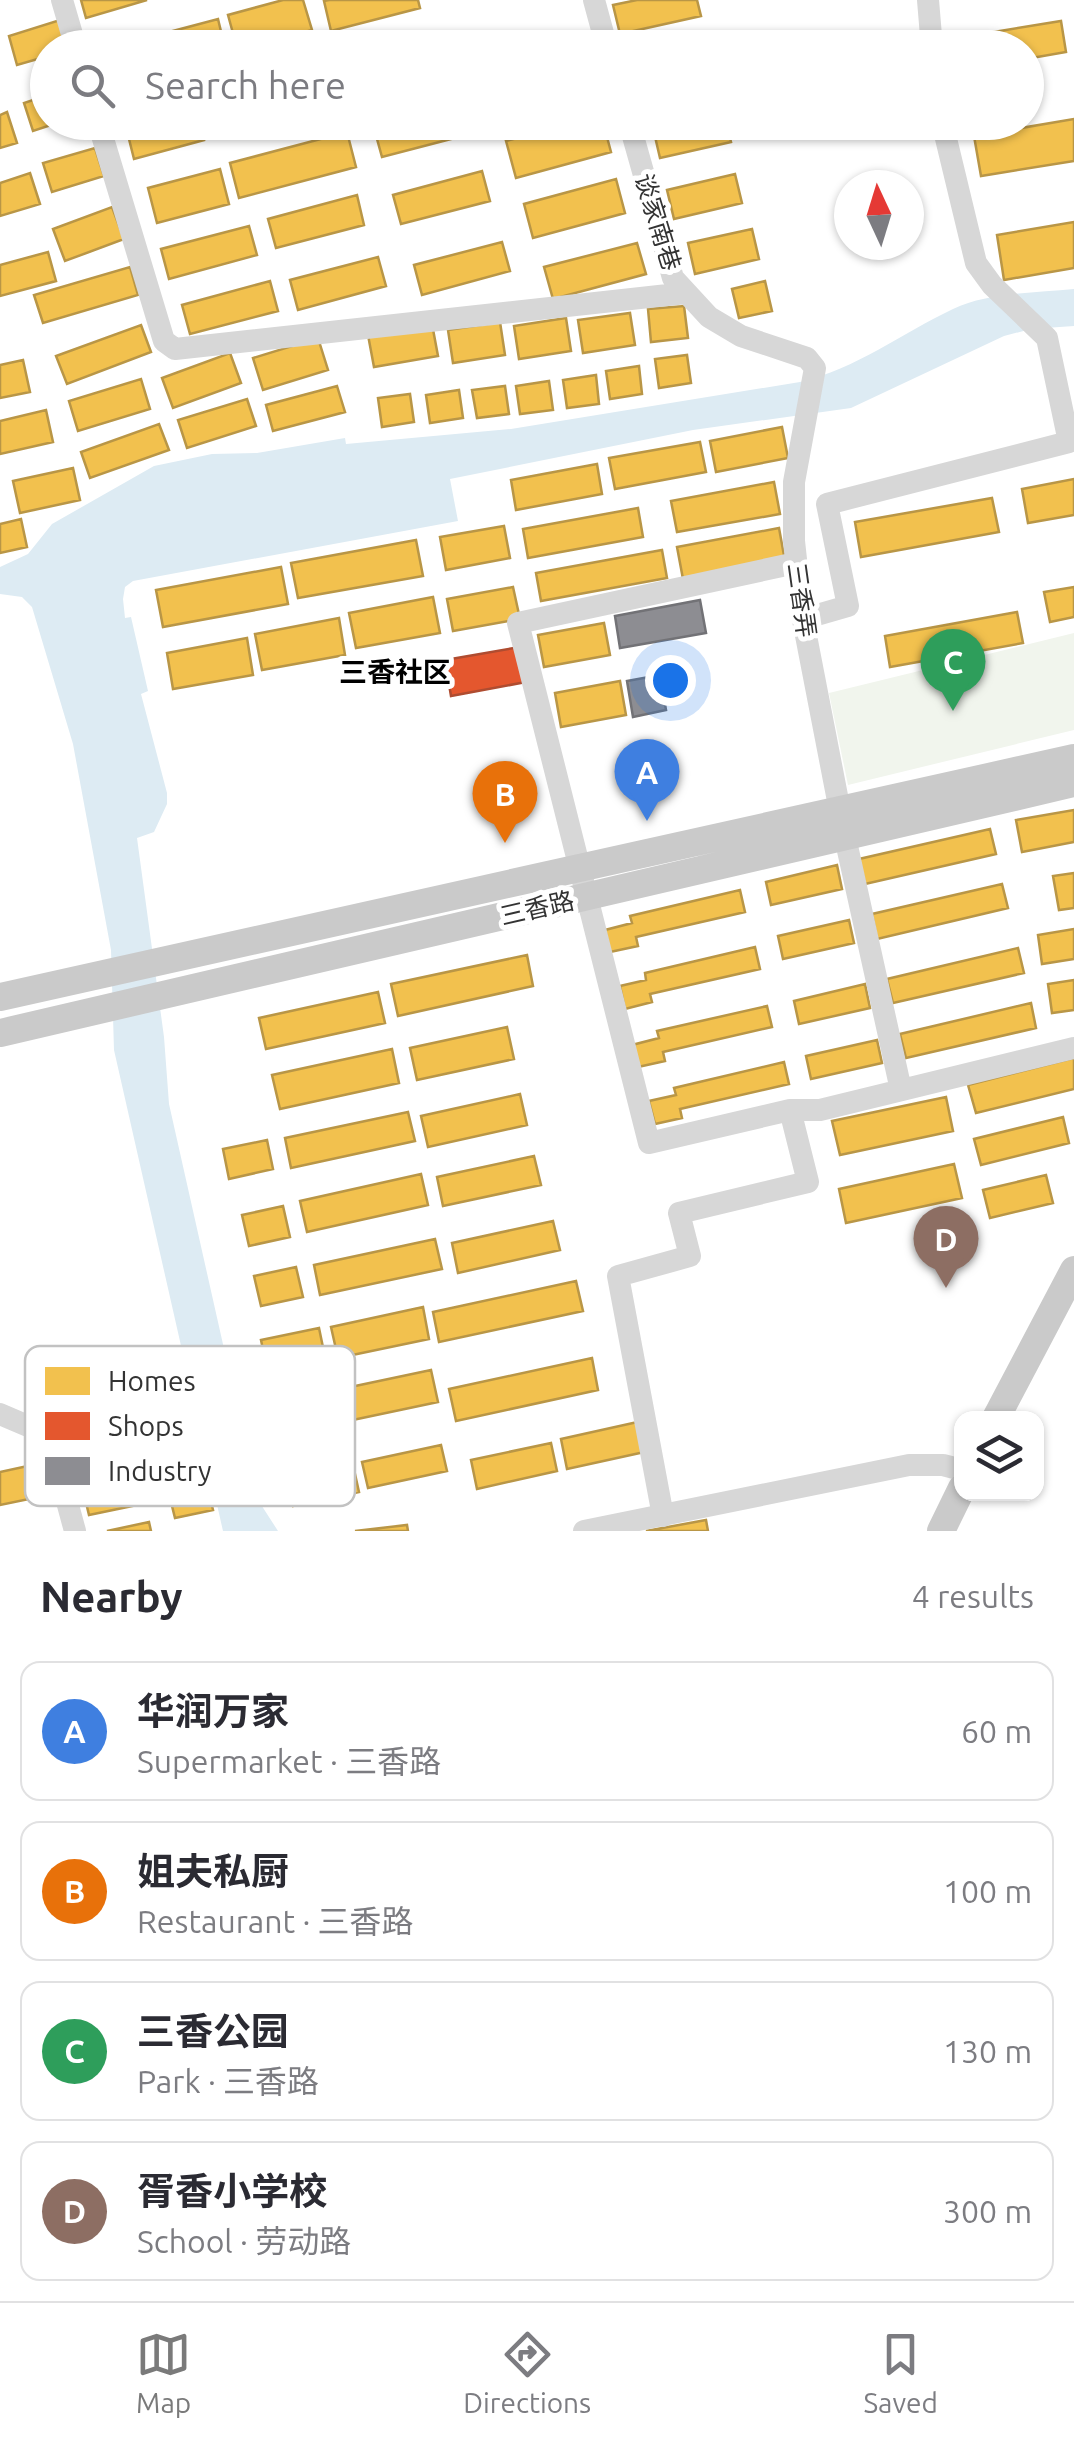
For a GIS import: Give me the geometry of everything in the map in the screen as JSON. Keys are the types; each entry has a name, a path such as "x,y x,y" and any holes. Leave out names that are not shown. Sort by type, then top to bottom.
{"main road":[{"name":"三香路","path":"0,998 162,961 584,882 843,823 1074,758"},
{"name":"三香路","path":"843,823 1074,784"},
{"name":"三香路","path":"0,1033 164,996 584,882"},
{"path":"1000,1411 1074,1270"},
{"path":"1019,1411 1074,1306"},
{"path":"942,1531 956,1501"},
{"path":"960,1531 974,1501"}],"street":[{"path":"62,0 71,30"},
{"path":"594,0 602,30"},
{"path":"928,0 930,30"},
{"path":"103,140 164,341 176,348 686,293"},
{"name":"谈家南巷","path":"633,140 672,278 709,316 741,336 814,365"},
{"path":"803,619 848,606 827,504 1068,442 1047,338 976,263 946,140"},
{"name":"三香弄","path":"814,365 794,482 796,563 803,619 843,823 900,1090"},
{"path":"796,563 518,624 649,1143 790,1110 820,1110 1074,1048"},
{"path":"663,1516 618,1276 690,1256 679,1213 808,1182 790,1110"},
{"path":"0,1414 25,1425"},
{"path":"584,1531 910,1465 954,1468"},
{"path":"67,1506 74,1531"}],"shaded area":[{"path":"1074,289 1074,326 1031,329 1004,336 851,408 693,430 450,479 458,521 133,581 125,587 125,618 131,617 148,691 141,694 167,793 167,804 154,832 137,838 164,1037 169,1104 223,1346 181,1346 114,1050 111,950 73,744 32,607 22,597 0,594 0,567 28,554 52,524 154,466 212,454 257,453 345,438 346,444 511,429 800,382 860,360 967,303 1012,294"},
{"path":"1074,633 1074,730 848,785 829,693"},
{"path":"217,1506 262,1506 278,1531 223,1531"}],"building: Homes":[{"path":"81,0 147,0 86,18"},
{"path":"283,0 303,0 312,30 232,30 228,15"},
{"path":"418,0 420,8 331,30 324,1"},
{"path":"637,0 697,0 701,16 638,30 619,30 613,5"},
{"path":"218,19 221,30 177,30"},
{"path":"60,20 63,30 30,30 30,61 17,65 9,36"},
{"path":"1061,21 1066,52 1044,56 1044,30 1006,30"},
{"path":"7,112 17,143 0,148 0,115"},
{"path":"1074,119 1074,161 981,176 975,140 1044,140 1044,124"},
{"path":"129,140 204,140 134,159"},
{"path":"317,140 349,140 356,167 239,198 230,163"},
{"path":"377,140 447,140 382,157"},
{"path":"608,140 611,152 516,178 506,141"},
{"path":"656,140 731,142 660,158"},
{"path":"95,148 104,176 52,192 43,163"},
{"path":"220,169 229,204 157,223 148,188"},
{"path":"482,171 490,201 401,224 393,195"},
{"path":"30,173 40,204 0,216 0,183"},
{"path":"735,174 742,203 674,219 667,190"},
{"path":"616,179 625,213 533,238 524,204"},
{"path":"357,195 364,225 276,248 268,219"},
{"path":"112,207 124,239 65,261 53,229"},
{"path":"1074,222 1074,268 1004,280 997,235"},
{"path":"249,226 257,255 169,279 161,249"},
{"path":"752,229 759,259 695,274 688,243"},
{"path":"502,242 510,271 422,295 414,265"},
{"path":"637,243 646,274 553,299 544,267"},
{"path":"48,252 56,281 0,296 0,265"},
{"path":"378,257 386,286 298,310 290,280"},
{"path":"130,267 138,295 43,323 34,295"},
{"path":"270,281 278,311 190,334 182,305"},
{"path":"765,281 772,311 739,318 732,289"},
{"path":"684,306 688,338 651,342 648,309"},
{"path":"630,313 635,345 583,353 578,320"},
{"path":"566,318 571,351 519,359 514,326"},
{"path":"500,322 505,355 453,363 448,330"},
{"path":"432,324 438,356 374,367 368,335"},
{"path":"141,325 151,352 67,384 56,356"},
{"path":"318,338 328,370 263,390 253,358"},
{"path":"230,353 241,383 173,408 162,378"},
{"path":"687,355 691,383 659,388 655,359"},
{"path":"23,360 30,392 0,398 0,365"},
{"path":"639,366 642,394 610,399 606,371"},
{"path":"596,375 599,404 567,408 563,380"},
{"path":"141,379 150,409 78,431 69,401"},
{"path":"549,381 553,410 520,414 516,386"},
{"path":"337,386 345,412 273,431 266,405"},
{"path":"505,386 509,414 477,418 472,390"},
{"path":"459,390 463,418 430,423 426,395"},
{"path":"410,394 414,422 382,427 378,398"},
{"path":"247,399 256,426 187,448 178,420"},
{"path":"46,410 53,442 0,454 0,421"},
{"path":"159,424 169,450 90,478 81,452"},
{"path":"782,427 788,458 716,472 710,441"},
{"path":"700,442 706,472 615,489 609,458"},
{"path":"597,464 602,494 516,510 511,480"},
{"path":"73,468 80,500 20,513 13,481"},
{"path":"1074,479 1074,515 1028,523 1022,489"},
{"path":"774,482 780,514 677,532 671,501"},
{"path":"992,498 999,532 861,557 855,522"},
{"path":"638,508 643,537 528,558 523,529"},
{"path":"21,519 27,547 0,553 0,524"},
{"path":"504,526 510,558 446,570 440,537"},
{"path":"779,528 785,561 683,579 677,547"},
{"path":"416,540 423,576 298,598 291,563"},
{"path":"662,550 667,578 541,601 536,573"},
{"path":"281,567 288,604 163,627 156,590"},
{"path":"513,587 520,619 453,631 447,599"},
{"path":"1074,587 1074,617 1050,622 1044,592"},
{"path":"433,597 440,633 356,648 349,613"},
{"path":"1017,612 1023,643 890,667 885,636"},
{"path":"339,618 345,655 262,670 255,634"},
{"path":"604,623 610,655 544,667 538,635"},
{"path":"247,638 253,675 173,689 167,653"},
{"path":"620,681 626,715 561,727 555,693"},
{"path":"1074,810 1074,842 1022,852 1016,820"},
{"path":"990,829 996,854 865,884 859,859"},
{"path":"837,865 842,889 771,905 766,882"},
{"path":"1074,873 1074,908 1059,910 1053,876"},
{"path":"1002,884 1008,908 877,939 872,914"},
{"path":"740,890 745,912 636,937 638,946 610,952 605,930 632,923 630,916"},
{"path":"849,920 854,943 783,959 778,936"},
{"path":"1074,929 1074,959 1042,964 1038,935"},
{"path":"755,947 760,969 650,994 652,1002 625,1009 620,986 646,980 645,973"},
{"path":"1018,948 1024,973 893,1003 887,979"},
{"path":"527,955 533,986 398,1016 391,984"},
{"path":"1074,980 1074,1010 1052,1013 1048,984"},
{"path":"865,984 870,1008 799,1024 794,1001"},
{"path":"378,992 385,1023 266,1049 259,1018"},
{"path":"1031,1003 1036,1028 906,1058 900,1034"},
{"path":"767,1006 772,1027 663,1052 665,1061 638,1067 632,1045 659,1038 657,1031"},
{"path":"507,1027 514,1059 417,1080 410,1048"},
{"path":"877,1040 882,1063 811,1079 806,1056"},
{"path":"392,1049 399,1083 280,1109 272,1075"},
{"path":"1074,1058 1074,1089 976,1113 968,1085"},
{"path":"784,1062 789,1084 680,1109 682,1118 655,1124 649,1101 676,1095 674,1088"},
{"path":"520,1094 527,1125 428,1147 421,1116"},
{"path":"946,1097 953,1131 840,1155 832,1121"},
{"path":"408,1112 415,1141 291,1168 285,1138"},
{"path":"1063,1117 1069,1143 981,1165 974,1139"},
{"path":"267,1140 273,1169 229,1179 223,1149"},
{"path":"534,1156 541,1185 443,1206 437,1177"},
{"path":"954,1164 962,1198 846,1223 839,1189"},
{"path":"421,1174 428,1205 307,1232 300,1201"},
{"path":"1046,1175 1053,1203 990,1218 983,1190"},
{"path":"283,1206 290,1237 249,1246 242,1215"},
{"path":"553,1221 560,1250 458,1273 452,1243"},
{"path":"435,1239 442,1269 320,1295 314,1265"},
{"path":"296,1267 303,1297 261,1306 254,1276"},
{"path":"576,1281 583,1311 439,1342 433,1312"},
{"path":"423,1307 429,1339 355,1354 355,1346 335,1346 331,1327"},
{"path":"319,1328 323,1346 262,1346 261,1340"},
{"path":"592,1358 598,1390 456,1421 449,1389"},
{"path":"431,1370 438,1402 355,1420 355,1386"},
{"path":"642,1421 649,1451 567,1469 561,1439"},
{"path":"551,1443 557,1471 477,1489 471,1460"},
{"path":"441,1445 447,1471 368,1488 362,1462"},
{"path":"25,1467 25,1500 0,1505 0,1472"},
{"path":"87,1506 132,1506 89,1515"},
{"path":"172,1506 212,1506 213,1510 175,1518"},
{"path":"706,1520 708,1531 646,1531"},
{"path":"149,1522 151,1531 107,1531"},
{"path":"407,1525 408,1531 355,1531"}],"building: Shops":[{"path":"520,647 526,682 451,696 445,660"}],"building: Industry":[{"path":"700,600 706,633 620,648 615,616"},
{"path":"660,675 666,710 633,717 627,681"}],"place":[{"name":"三香公园","path":"953,711"},
{"name":"华润万家","path":"647,821"},
{"name":"姐夫私厨","path":"505,843"},
{"name":"胥香小学校","path":"946,1288"}],"district":[{"name":"三香社区","path":"395,672"}]}
